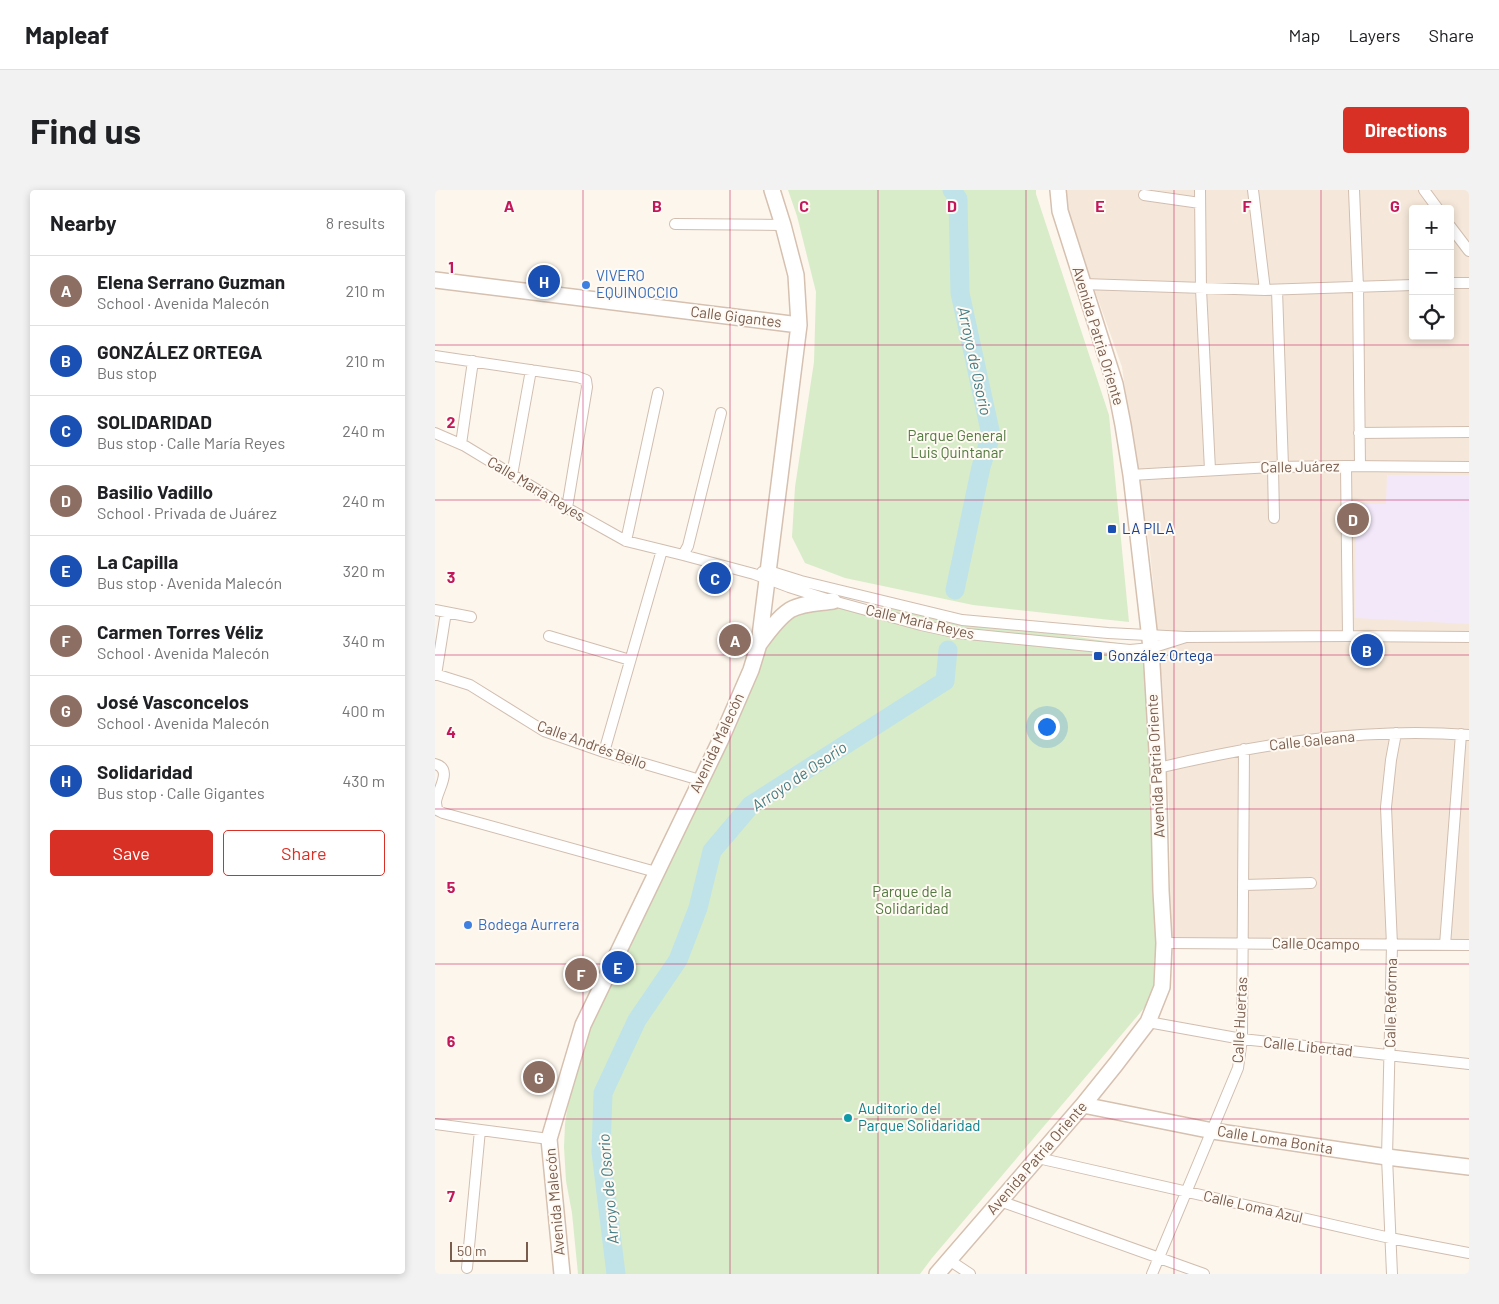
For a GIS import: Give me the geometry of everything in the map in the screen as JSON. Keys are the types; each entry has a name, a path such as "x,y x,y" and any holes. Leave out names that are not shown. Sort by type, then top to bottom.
{"street":[{"name":"Avenida Malecón","path":"562,1274 549,1139 583,1025 721,739 751,670 759,644 763,574 799,325 796,275 772,190"},
{"name":"Avenida Patria Oriente","path":"937,1274 1083,1105 1147,1022 1162,987 1164,942 1150,642 1131,474 1115,384 1060,211 1057,190"},
{"path":"1200,190 1201,289 1210,470"},
{"path":"1253,190 1265,290"},
{"path":"1354,190 1359,287 1360,466"},
{"path":"1424,190 1435,205"},
{"path":"1145,195 1200,203"},
{"path":"675,224 783,225"},
{"path":"1454,231 1469,251"},
{"name":"Calle Gigantes","path":"435,280 799,325"},
{"path":"1454,283 1469,283"},
{"path":"1083,284 1265,290 1409,285"},
{"path":"1274,518 1278,467 1277,290"},
{"path":"435,356 578,377 586,380 587,386 567,508"},
{"path":"461,444 473,361"},
{"path":"512,475 531,370"},
{"path":"626,541 657,393"},
{"path":"683,555 688,546 721,413"},
{"path":"1359,433 1469,432"},
{"name":"Calle María Reyes","path":"435,433 461,444 626,541 962,620 1109,634 1150,642"},
{"path":"1346,466 1347,636"},
{"name":"Calle Juárez","path":"1131,474 1278,467 1469,467"},
{"path":"604,752 661,550"},
{"name":"Calle María Reyes","path":"763,574 789,587 833,601 921,626 957,634 1122,650 1150,642"},
{"path":"759,644 773,626 790,610 806,605 833,601"},
{"path":"435,610 471,617"},
{"path":"435,674 446,612"},
{"path":"549,636 630,660"},
{"path":"1150,642 1186,637 1469,637"},
{"name":"Calle Andrés Bello","path":"435,674 470,686 544,731 604,752 700,780"},
{"name":"Calle Galeana","path":"1157,768 1244,749 1314,738 1396,733 1465,734"},
{"name":"Calle Reforma","path":"1392,1274 1387,1157 1392,945 1386,807 1396,733"},
{"path":"1445,945 1465,734"},
{"name":"Calle Huertas","path":"1152,1274 1238,1068 1242,1039 1244,749"},
{"path":"435,764 444,770 445,775 436,802 437,810 443,813 656,872"},
{"path":"1243,885 1311,883"},
{"name":"Calle Ocampo","path":"1164,942 1469,945"},
{"name":"Calle Libertad","path":"1147,1022 1242,1039 1469,1064"},
{"name":"Calle Loma Bonita","path":"1083,1105 1213,1130 1387,1157 1469,1167"},
{"path":"435,1124 549,1139"},
{"path":"467,1268 480,1130"},
{"name":"Calle Loma Azul","path":"1038,1158 1390,1238 1469,1254"},
{"path":"1000,1201 1204,1274"},
{"path":"949,1260 970,1274"}],"shaded area":[{"path":"1066,190 1469,190 1469,280 1454,280 1454,205 1409,205 1409,281 1256,286 1089,280 1068,209"},
{"path":"1469,287 1469,941 1170,939 1170,830 1162,680 1155,643 1154,592 1149,543 1122,367 1094,288 1268,295 1409,289 1409,340 1454,340 1454,288"},
{"path":"1387,475 1469,475 1469,624 1355,618 1356,504 1386,504"}],"green space":[{"name":"Parque General Luis Quintanar","path":"788,190 1036,190 1109,415 1129,622 973,605 845,578 805,563 792,537 795,487 814,362 816,292 797,216"},
{"name":"Parque de la Solidaridad","path":"826,599 1151,648 1162,987 920,1274 578,1274 572,1213 566,1181 564,1147 565,1124 577,1045 759,644 790,610"}],"waterway":[{"name":"Arroyo de Osorio","path":"952,190 958,199 960,293 991,435 981,467 955,590"},
{"name":"Arroyo de Osorio","path":"616,1274 601,1152 603,1093 637,1020 678,960 698,908 712,851 751,805 945,681 948,650"}],"place":[{"name":"Solidaridad","path":"544,281"},
{"name":"VIVERO EQUINOCCIO","path":"586,285"},
{"name":"Basilio Vadillo","path":"1353,519"},
{"name":"LA PILA","path":"1112,529"},
{"name":"SOLIDARIDAD","path":"715,578"},
{"name":"Elena Serrano Guzman","path":"735,640"},
{"name":"GONZÁLEZ ORTEGA","path":"1367,650"},
{"name":"González Ortega","path":"1098,656"},
{"name":"Bodega Aurrera","path":"468,925"},
{"name":"La Capilla","path":"618,967"},
{"name":"Carmen Torres Véliz","path":"581,974"},
{"name":"José Vasconcelos","path":"539,1077"},
{"name":"Auditorio del Parque Solidaridad","path":"848,1118"}]}
